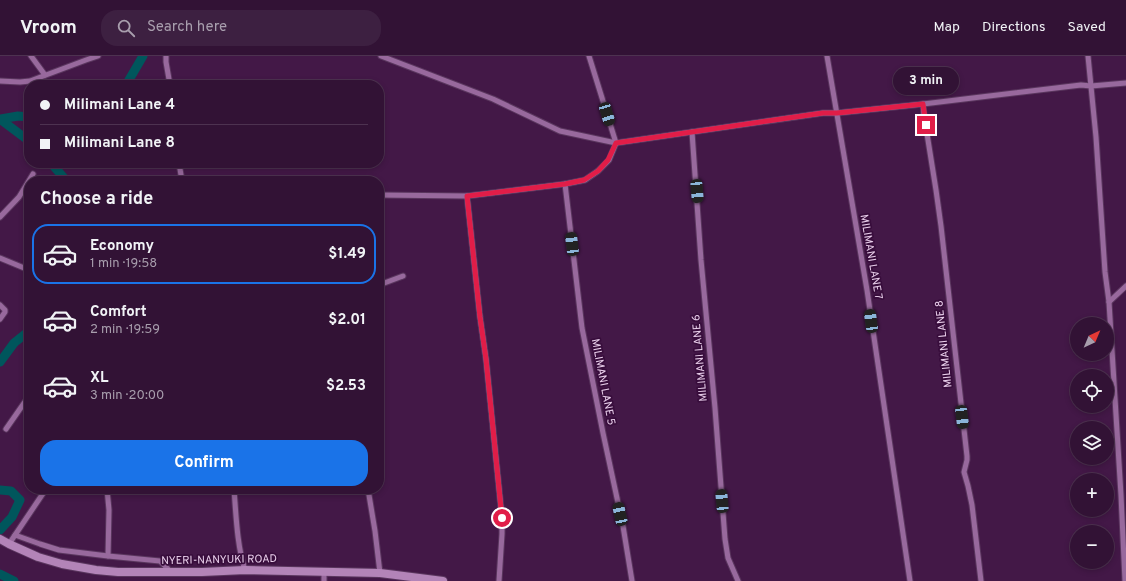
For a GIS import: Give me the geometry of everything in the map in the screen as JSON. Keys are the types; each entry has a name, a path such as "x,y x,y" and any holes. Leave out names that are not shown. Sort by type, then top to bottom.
{"highway":[{"name":"NYERI-NANYUKI ROAD","path":"0,539 38,557 78,568 96,570 118,572 202,572 245,570 324,571 380,573 412,579 443,581"}],"street":[{"path":"31,56 45,75"},
{"path":"32,80 98,56"},
{"path":"166,56 169,80"},
{"path":"381,56 493,99 560,131 616,143 823,113 837,113 1074,86 1091,86 1126,82"},
{"path":"384,195 467,196 565,184 584,180 598,171 608,160 616,143 589,56"},
{"name":"MILIMANI LANE 7","path":"827,56 867,290 910,581"},
{"path":"1088,56 1096,137 1105,272 1109,302 1121,495 1124,581"},
{"path":"0,81 24,82"},
{"name":"MILIMANI LANE 8","path":"923,104 941,226 967,456 964,472 972,504 981,581"},
{"name":"MILIMANI LANE 6","path":"692,132 725,539 728,558 738,581"},
{"name":"MILIMANI LANE 5","path":"565,184 582,328 623,526 632,581"},
{"path":"0,217 19,197 24,189"},
{"path":"467,196 486,359 502,518 499,581"},
{"path":"0,258 24,268"},
{"path":"384,283 403,276"},
{"path":"1109,302 1126,286"},
{"path":"0,305 5,310 0,319"},
{"path":"6,429 24,403"},
{"path":"9,544 43,494"},
{"path":"107,494 109,510 108,556"},
{"path":"234,494 242,560 245,570"},
{"path":"369,494 380,573"},
{"path":"15,535 59,550 160,561 171,572"},
{"path":"324,571 324,581"}],"waterway":[{"path":"129,80 143,56"},
{"path":"24,117 0,119 24,137"},
{"path":"55,168 62,176"},
{"path":"0,362 14,343 24,335"},
{"path":"0,490 11,491 20,500 12,517 0,530"},
{"path":"0,574 14,581"}],"route":[{"path":"502,518 486,359 467,196 565,184 584,180 598,171 608,160 616,143 823,113 837,113 923,104 926,125"}]}
